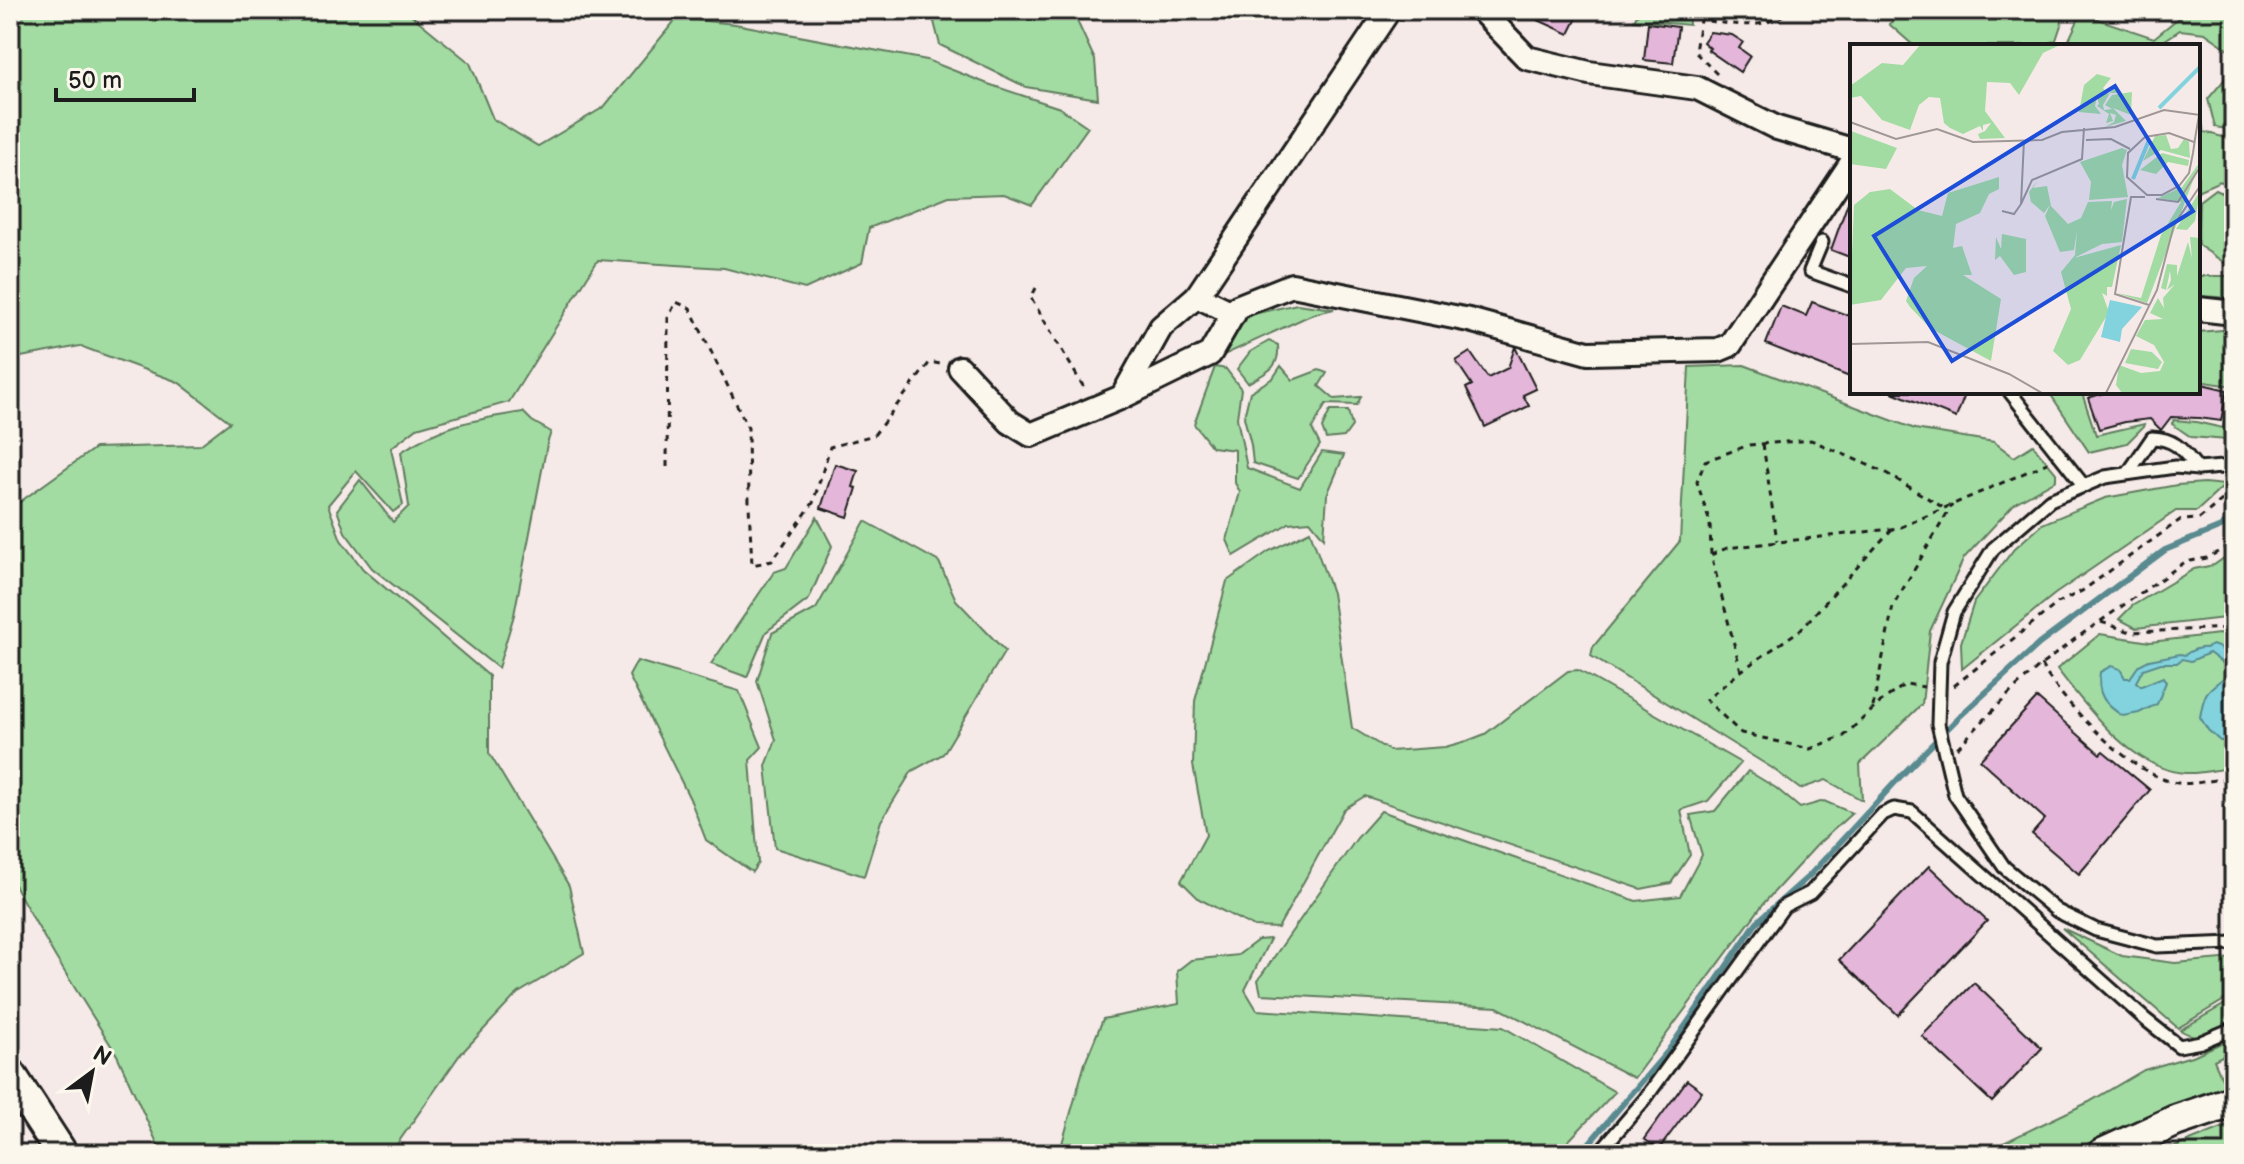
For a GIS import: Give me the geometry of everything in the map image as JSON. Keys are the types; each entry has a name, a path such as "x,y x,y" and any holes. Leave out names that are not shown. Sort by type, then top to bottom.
{"main road":[{"path":"10,1074 62,1154"},
{"path":"2103,1154 2175,1121 2234,1101"}],"street":[{"path":"1122,397 1161,327 1197,296 1389,10"},
{"path":"1481,10 1527,58 1589,73 1697,88 1777,128 1850,149"},
{"path":"960,368 1010,422 1031,435 1122,397 1210,354 1237,307 1292,285 1469,320 1588,353 1718,350 1730,345 1850,165"},
{"path":"1197,296 1234,314"},
{"path":"2200,309 2234,313"}],"lane":[{"path":"1822,242 1810,271 1850,285"},
{"path":"2012,394 2084,486"},
{"path":"2128,473 2152,438 2164,438 2179,446 2198,469"},
{"path":"2234,464 2198,469 2175,467 2105,477 2050,500 1993,549 1954,612 1940,662 1938,724 1955,795 2004,867 2057,911 2096,930 2157,946 2234,943"},
{"path":"1598,1154 1645,1099 1784,906 1810,893 1883,814 1894,809 1912,812 2179,1046 2201,1042 2234,1028"}],"path":[{"path":"1732,105 1726,82 1695,52 1700,20 1753,26 1778,19 1791,10"},
{"path":"1036,288 1031,298 1096,408"},
{"path":"667,467 668,318 676,302 690,308 748,428 752,565 772,561 813,503 830,447 874,435 930,362 960,368"},
{"path":"1741,671 1711,555 1710,523 1697,482 1705,461 1749,445 1811,440 1886,473 1944,508"},
{"path":"1763,444 1777,541"},
{"path":"1711,555 1727,548 1899,528 2061,456"},
{"path":"1892,529 1800,630 1706,700 1741,733 1810,749 1844,736 1906,684 1939,693 2058,603 2082,591 2180,520 2199,519 2234,490"},
{"path":"1873,710 1893,606 1952,505"},
{"path":"1945,754 2041,665 2185,562 2207,558 2234,543"},
{"path":"2101,622 2131,632 2234,628"},
{"path":"2041,665 2094,730 2147,772 2178,783 2227,778 2234,774"}],"green space":[{"path":"10,10 405,10 470,63 493,119 538,146 604,107 677,18 735,24 927,60 1060,108 1088,127 1032,205 1004,194 949,196 869,228 862,263 805,289 724,268 598,260 509,402 417,428 391,448 403,505 393,512 356,471 328,505 341,540 363,569 489,676 489,753 569,886 584,953 517,994 459,1056 390,1154 162,1154 117,1055 10,878 10,509 95,448 200,445 230,422 178,382 80,346 10,359"},
{"path":"931,10 1072,10 1095,60 1098,99 1026,87 940,45"},
{"path":"1688,10 1689,25 1634,20 1639,11"},
{"path":"1907,10 2066,10 2056,40 2047,44 1912,44 1889,24"},
{"path":"2080,10 2095,10 2097,19 2154,38 2188,10 2212,10 2234,18 2234,53 2205,33 2180,30 2159,44 2067,44"},
{"path":"2229,74 2234,75 2234,130 2215,127 2208,99"},
{"path":"2200,113 2204,132 2234,140 2234,188 2220,181 2200,190"},
{"path":"2215,189 2234,198 2234,262 2228,265 2200,246 2200,200"},
{"path":"2200,276 2234,276 2234,298 2200,296"},
{"path":"1297,304 1334,309 1313,314 1224,355 1232,329 1249,315"},
{"path":"2234,329 2235,402 2227,440 2191,437 2172,424 2174,420 2223,428 2232,386 2200,381 2200,332"},
{"path":"1269,341 1278,345 1277,360 1266,373 1248,383 1237,369 1250,352"},
{"path":"1744,365 1915,429 1994,442 2014,457 2033,445 2056,473 2056,480 2015,503 1964,558 1930,631 1922,704 1860,764 1862,800 1826,780 1800,789 1772,768 1591,656 1593,647 1680,541 1689,367"},
{"path":"1281,366 1293,380 1319,370 1327,373 1319,386 1334,399 1361,397 1357,405 1326,404 1312,429 1320,445 1298,478 1253,463 1244,417 1250,392 1273,378"},
{"path":"1215,367 1226,369 1241,389 1237,418 1247,468 1300,488 1322,452 1344,455 1327,495 1324,538 1310,521 1289,523 1234,556 1227,540 1240,492 1235,483 1235,450 1212,447 1194,424"},
{"path":"2050,394 2088,394 2083,396 2096,435 2144,424 2127,443 2089,452"},
{"path":"1330,411 1348,411 1352,426 1344,437 1326,439 1322,428"},
{"path":"523,412 551,432 514,615 498,668 372,568 345,532 337,510 360,480 393,522 409,506 401,452 445,429"},
{"path":"2204,483 2225,485 2197,511 2176,511 2055,594 1962,669 1961,643 1974,602 2014,549 2042,524 2105,498"},
{"path":"817,517 832,546 809,599 766,632 747,677 711,664 774,572 786,568"},
{"path":"865,521 939,562 956,600 1005,651 943,754 912,771 881,821 864,876 775,848 766,766 776,740 757,681 772,633 816,609"},
{"path":"1310,531 1332,593 1352,728 1390,751 1445,747 1485,734 1568,671 1578,670 1741,763 1708,801 1681,810 1690,855 1671,883 1641,889 1365,796 1344,809 1278,928 1254,927 1199,899 1181,881 1206,835 1193,765 1195,701 1227,581 1269,551"},
{"path":"2234,551 2234,619 2136,628 2119,619 2132,606 2194,569 2214,565"},
{"path":"2100,634 2150,642 2219,634 2234,637 2234,765 2196,773 2166,769 2147,761 2112,734 2057,669"},
{"path":"637,661 739,691 762,747 750,760 758,863 752,872 706,840 690,799 629,676"},
{"path":"1748,771 1800,808 1824,801 1852,813 1817,845 1764,903 1634,1078 1497,1007 1261,994 1258,980 1357,838 1381,811 1636,901 1680,896 1702,855 1690,815 1715,811"},
{"path":"2062,928 2122,956 2175,963 2234,958 2234,994 2178,1028"},
{"path":"1270,939 1245,990 1257,1010 1503,1027 1615,1092 1556,1154 1059,1154 1085,1063 1103,1019 1179,1004 1177,971 1191,960 1238,955 1258,940"},
{"path":"2234,999 2234,1020 2202,1036 2180,1030"},
{"path":"2234,1037 2234,1050 2214,1060 2228,1092 2066,1154 1986,1154 2089,1102 2144,1070 2195,1055"},
{"path":"2234,1123 2234,1154 2158,1154"}],"water":[{"path":"2212,645 2222,650 2233,671 2234,741 2220,741 2200,717 2208,691 2229,674 2228,667 2209,653 2191,661 2182,659 2177,663 2161,663 2143,669 2136,682 2141,686 2163,677 2166,682 2157,704 2139,713 2123,716 2103,698 2099,687 2100,672 2111,666 2120,669 2125,678 2130,678 2139,665 2149,660 2185,655"}],"building":[{"path":"1516,10 1565,10 1578,16 1569,34"},
{"path":"1648,23 1678,27 1673,63 1644,60"},
{"path":"1710,32 1732,35 1743,42 1739,48 1750,56 1740,72 1708,50 1710,48 1703,42"},
{"path":"1850,197 1850,257 1831,250"},
{"path":"1812,302 1850,316 1850,377 1766,344 1781,306 1806,316"},
{"path":"1515,347 1536,389 1523,395 1529,406 1485,427 1466,388 1472,385 1456,361 1470,352 1488,378 1508,368"},
{"path":"2200,383 2227,390 2221,421 2171,417 2161,430 2150,419 2099,429 2088,398 2101,394 2200,394"},
{"path":"1897,394 1965,394 1956,418"},
{"path":"835,464 858,471 853,487 857,488 848,517 821,508"},
{"path":"2037,698 2100,754 2103,751 2150,790 2079,874 2032,834 2045,819 1980,760"},
{"path":"1929,866 1987,921 1898,1015 1839,960"},
{"path":"1974,983 2042,1048 1992,1102 1922,1036"},
{"path":"1687,1080 1702,1091 1659,1149 1644,1139"}],"waterway":[{"path":"1580,1154 1668,1051 1757,922 1809,876 1960,716 2039,644 2165,550 2221,527 2234,515"}]}
